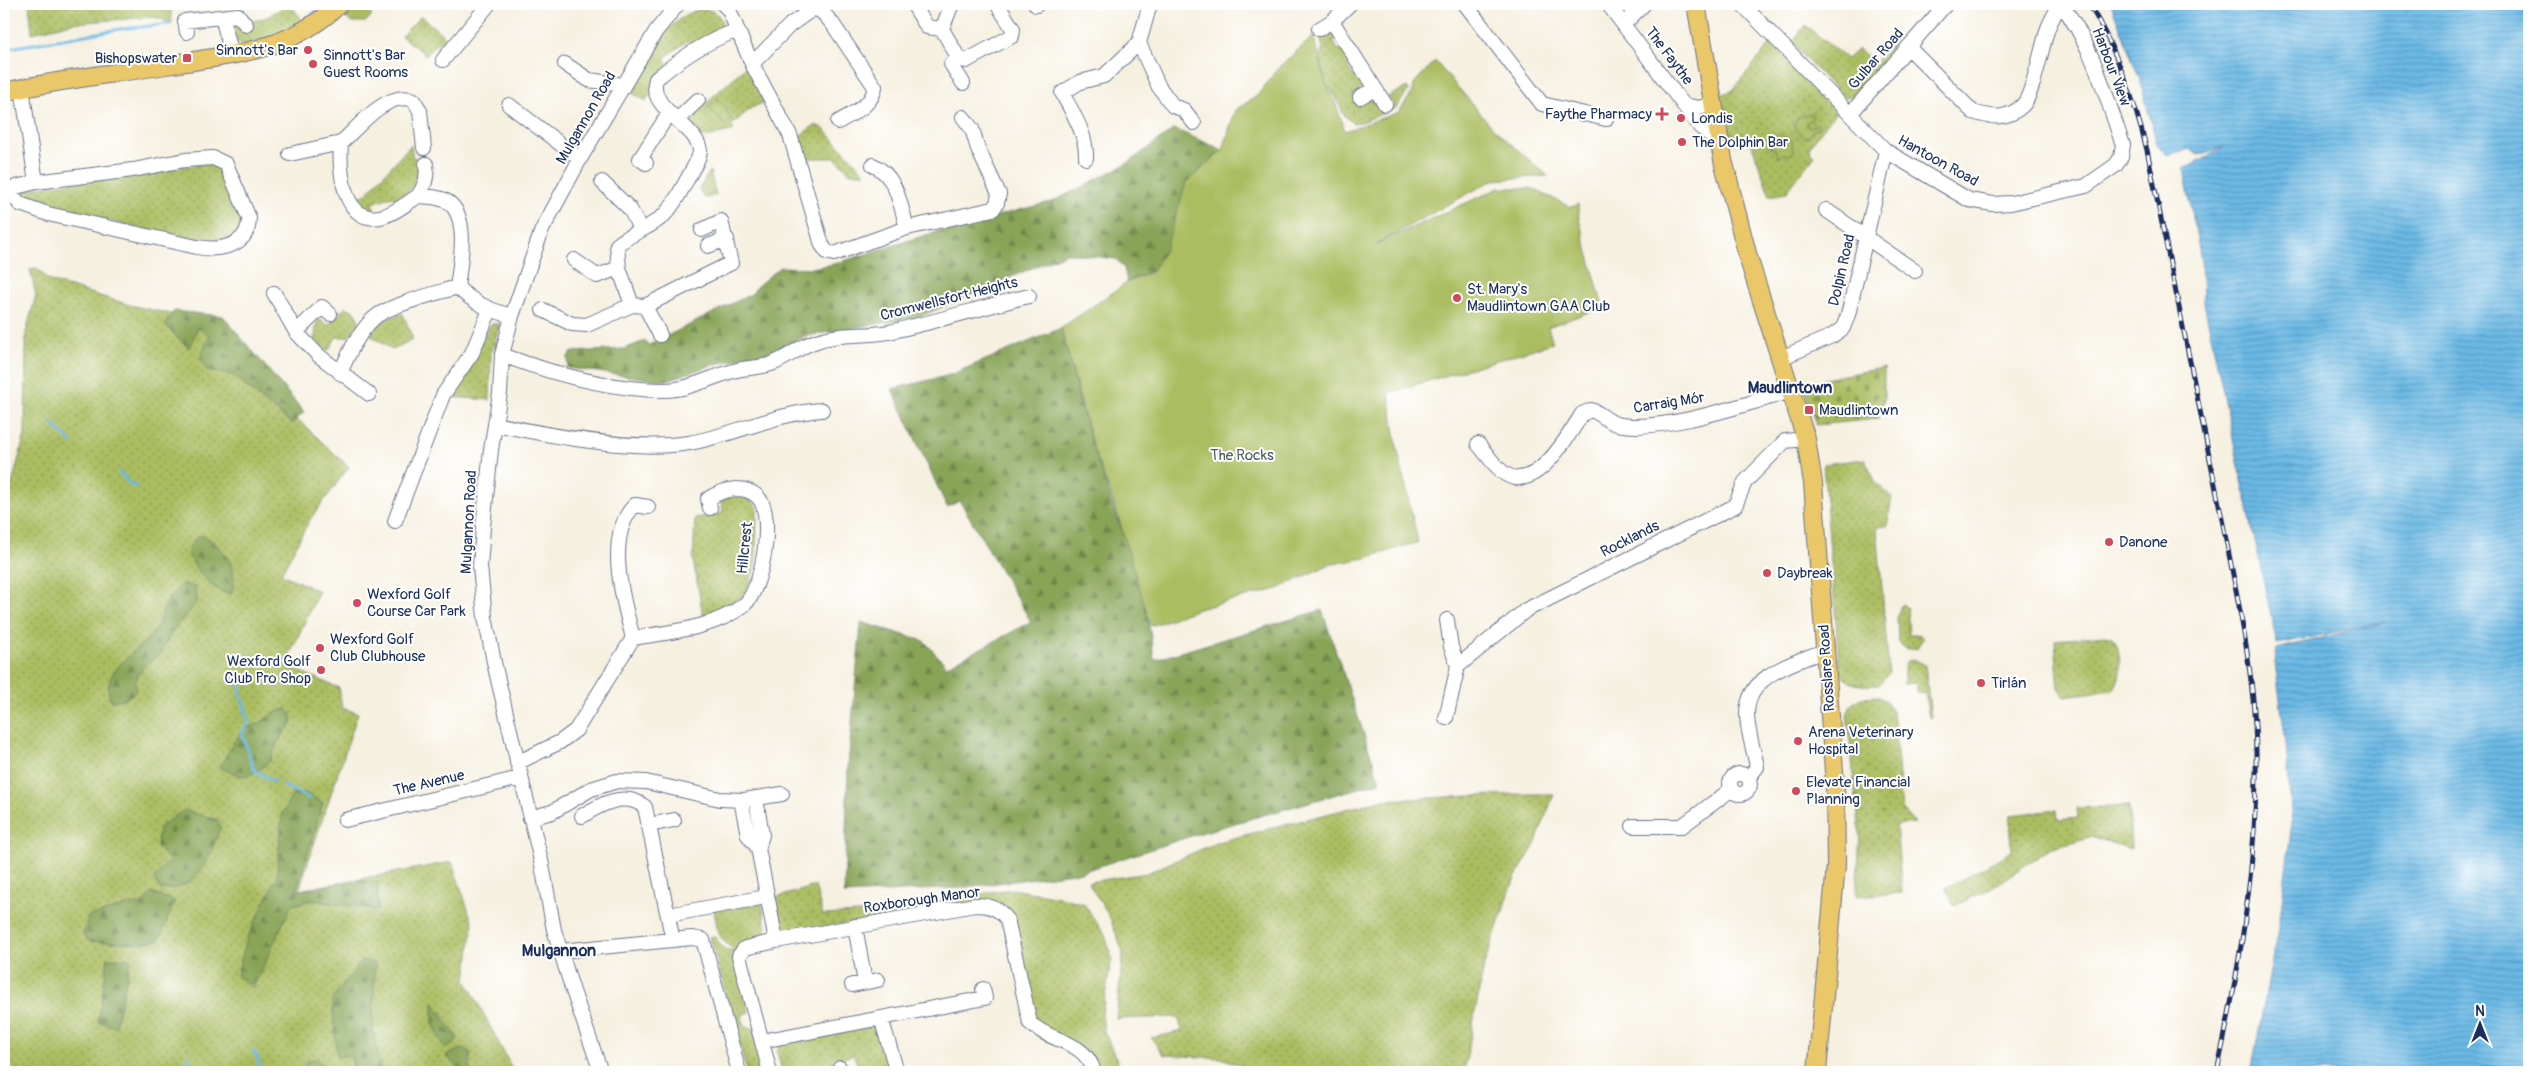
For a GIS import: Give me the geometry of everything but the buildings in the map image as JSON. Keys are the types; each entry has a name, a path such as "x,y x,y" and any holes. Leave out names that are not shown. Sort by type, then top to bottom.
{"main road":[{"path":"4,92 232,55 271,46 303,32 339,4"},
{"path":"1696,4 1718,141 1748,257 1781,358"},
{"name":"Rosslare Road","path":"1781,358 1806,439 1817,529 1835,794 1836,866 1817,1072"}],"street":[{"path":"443,60 489,4"},
{"name":"Mulgannon Road","path":"601,1072 561,951 494,667 485,617 480,567 486,492 496,424 502,355 512,316 542,230 580,159 656,31 678,4"},
{"path":"723,4 729,10 736,31 752,64 790,134 822,245 827,252 834,254 908,228 993,209 999,194 978,148 972,129 963,117"},
{"path":"913,4 927,27 942,29"},
{"path":"942,29 952,4"},
{"path":"942,29 959,59 966,61 1012,36 1013,29 997,4"},
{"path":"1086,158 1086,149 1079,124 1062,93 1080,82 1104,76 1140,43 1150,4"},
{"path":"1319,29 1332,21 1350,4"},
{"path":"1465,4 1542,104 1606,119"},
{"name":"The Faythe","path":"1608,4 1700,127 1718,141"},
{"path":"1624,24 1644,4"},
{"name":"Hantoon Road","path":"1742,4 1886,150 1969,200 1993,204 2011,203 2086,186 2116,165 2121,157 2123,145"},
{"name":"Gulbar Road","path":"1851,113 1946,4"},
{"path":"1908,47 1973,112 1986,117 2000,117 2012,114 2024,104 2048,26 2061,4"},
{"name":"Harbour View","path":"2061,4 2078,25 2123,145"},
{"path":"752,64 790,25 813,6 822,12 832,23 875,87 874,95 868,103 838,122"},
{"path":"187,32 185,21 238,15 246,25"},
{"path":"222,17 232,55"},
{"path":"1332,21 1385,104"},
{"path":"660,335 639,305 619,268 617,245 640,229 653,224 665,214 681,191 700,153 699,145 673,116 655,91 656,78 696,49 716,38 736,31"},
{"path":"1140,43 1159,87 1173,106 1184,110 1194,123"},
{"path":"959,59 952,64 963,83"},
{"path":"565,64 589,80 623,86"},
{"path":"22,88 36,182"},
{"path":"1360,97 1375,89"},
{"path":"290,154 341,143 379,108 390,102 407,98 414,100 420,111 424,148"},
{"path":"646,162 640,159 673,116 698,100"},
{"name":"The Faythe","path":"1684,105 1699,108 1712,104"},
{"path":"509,105 580,159"},
{"path":"341,143 340,160 345,190 350,203 357,213 368,218 383,216 396,211 418,196 424,187 427,177 426,164"},
{"name":"Dolpin Road","path":"1781,358 1832,336 1843,328 1848,315 1886,150"},
{"path":"213,158 226,164 249,218 249,227 245,234 232,245 216,250 48,214 20,204 8,190 36,182 133,170 185,160 213,158"},
{"path":"873,165 884,170 892,179 908,228"},
{"path":"602,182 630,209 640,229"},
{"path":"418,196 438,198 448,202 456,210 463,240 457,287"},
{"path":"1826,210 1915,271"},
{"path":"543,310 572,324 587,325 639,305 731,263 727,239 721,221 702,230"},
{"path":"708,246 727,239"},
{"path":"574,260 597,276 619,268"},
{"path":"457,287 472,301 490,310 512,316"},
{"path":"340,373 355,340 376,316 457,287"},
{"path":"274,293 296,332 318,356 369,394"},
{"name":"Cromwellsfort Heights","path":"502,355 556,373 600,383 665,390 697,385 736,370 773,364 811,343 848,334 886,332 921,325 968,310 1029,296"},
{"path":"296,332 322,307 330,314"},
{"path":"395,521 443,395 472,353 490,310"},
{"name":"Carraig Mór","path":"1478,444 1507,475 1518,478 1546,465 1582,414 1590,410 1600,412 1615,424 1659,423 1696,418 1791,391"},
{"path":"496,424 607,443 646,446 688,443 728,434 801,411 822,410"},
{"name":"Rocklands","path":"1458,666 1526,610 1734,506 1745,482 1785,441 1806,439"},
{"name":"Hillcrest","path":"633,638 711,623 734,612 754,594 762,571 765,541 763,506 758,497 746,490 734,489 718,492 708,499 710,508"},
{"path":"517,762 560,742 576,730 633,638 620,586 620,528 625,514 635,505 648,507"},
{"path":"1446,718 1458,666 1451,648 1447,620"},
{"path":"1633,826 1682,826 1732,789 1737,793 1746,792 1750,787 1749,777 1757,767 1747,713 1752,692 1763,678 1826,650"},
{"name":"The Avenue","path":"344,820 520,778"},
{"path":"530,818 552,812 591,789 624,780 654,783 720,800 756,799 782,794"},
{"path":"756,799 762,826 762,835 758,848 776,941"},
{"path":"582,816 609,802 628,800 637,802 645,807 671,931"},
{"path":"741,800 748,835 758,848"},
{"path":"650,824 674,820"},
{"path":"668,915 766,897"},
{"name":"Roxborough Manor","path":"770,1072 739,956 745,948 855,926 975,905 987,905 999,910 1007,919 1030,1023 1040,1032 1079,1049 1089,1060 1094,1072"},
{"name":"Roxborough Manor","path":"855,926 865,982"},
{"path":"561,951 692,938 703,940 739,1072"},
{"path":"762,1041 985,998 983,989"},
{"path":"881,1018 898,1072"}],"green space":[{"path":"29,4 170,4 172,23 154,17 72,23 32,33"},
{"path":"289,4 305,22 291,32 242,45 237,42 232,30 234,25 242,27 253,23 253,21 267,17"},
{"path":"351,4 357,4 372,16 365,22 351,22 341,13"},
{"path":"701,9 710,10 717,14 721,20 722,29 692,46 687,41 664,58 668,64 646,101 630,92 650,55 666,31 688,14"},
{"path":"421,16 451,42 445,48 438,42 426,55 401,36"},
{"path":"1805,25 1847,59 1858,49 1875,62 1893,43 1900,49 1859,97 1844,98 1791,44"},
{"path":"1330,30 1338,37 1333,41 1338,50 1344,47 1354,63 1347,67 1353,76 1359,73 1364,82 1364,87 1353,95 1359,105 1369,100 1375,100 1383,112 1394,106 1388,97 1407,87 1409,90 1396,108 1362,122 1352,123 1344,115 1333,91 1326,85 1320,57 1323,48 1320,37"},
{"name":"The Rocks","path":"1314,36 1326,85 1332,93 1345,131 1399,112 1411,94 1415,82 1435,61 1494,129 1548,176 1493,180 1376,244 1499,188 1531,188 1571,207 1578,204 1579,219 1603,307 1548,327 1553,343 1389,393 1397,447 1418,542 1366,558 1328,565 1278,589 1198,609 1151,626 1114,503 1094,451 1061,328 1128,282 1151,272 1166,248 1186,183 1223,150 1235,110 1257,96 1280,66"},
{"path":"1771,43 1838,109 1810,146 1810,151 1815,155 1786,193 1770,196 1748,134 1727,141 1719,95 1732,91"},
{"path":"746,66 765,102 751,108 731,126 734,130 703,138 690,123 690,118"},
{"path":"717,99 725,107 731,119 725,125 709,107"},
{"path":"1811,114 1813,118 1807,122 1807,126 1810,128 1818,123 1819,127 1812,131 1810,136 1804,137 1796,130 1794,124 1799,117"},
{"path":"815,125 823,128 865,173 850,173 835,158 803,158 798,137"},
{"path":"1174,129 1223,150 1155,269 1127,282 1124,268 1116,259 1067,253 919,317 806,336 766,353 716,364 664,381 568,368 568,356 573,352 624,349 645,341 649,345 753,293 756,287 780,267 812,268 834,264 939,231 1054,201 1128,163"},
{"path":"1777,134 1792,140 1793,152 1791,155 1783,154 1779,158 1776,150 1771,147 1771,142"},
{"path":"411,145 413,158 419,158 417,183 397,203 393,196 373,203 374,210 362,207 356,197 365,195"},
{"path":"211,163 219,166 245,220 236,237 216,246 32,203 23,196 24,189"},
{"path":"710,171 716,195 706,198 702,196 699,189"},
{"path":"36,268 50,281 130,305 217,324 269,393 349,467 309,521 281,574 319,591 285,665 339,688 342,708 358,713 299,890 452,862 473,924 466,980 514,1072 4,1072 4,514 25,434 26,332 36,295 30,269"},
{"path":"346,307 356,312 359,323 348,337 336,337 329,350 324,350 314,341 317,322 320,320 328,325"},
{"path":"174,311 223,316 304,412 292,424 232,375 207,371 200,358 210,335 198,327 189,348 165,325"},
{"path":"403,314 413,339 392,350 370,335 384,321"},
{"path":"491,324 500,324 491,354 490,400 449,397"},
{"path":"1061,328 1089,435 1138,580 1145,606 1154,660 1322,610 1380,782 1204,832 1081,872 960,888 844,894 848,766 861,622 924,641 947,666 1031,622 960,501 947,507 892,389 950,375"},
{"path":"1884,368 1884,400 1878,419 1816,425 1804,388 1808,384 1833,377"},
{"path":"1865,459 1876,483 1892,497 1887,526 1877,527 1889,673 1879,685 1867,686 1848,681 1840,672 1823,464"},
{"path":"741,495 750,499 757,507 756,566 744,596 703,616 693,560 695,518 723,513 721,499"},
{"path":"200,535 216,544 228,558 234,576 231,594 217,589 205,579 191,558 188,552 193,541"},
{"path":"183,583 195,587 197,602 174,629 161,652 143,667 136,679 135,692 125,699 112,701 108,692 113,674 151,636 170,597"},
{"path":"1903,604 1907,608 1909,635 1920,635 1923,638 1917,648 1906,649 1898,642 1897,616"},
{"path":"2105,635 2113,637 2120,657 2120,673 2115,686 2111,690 2065,696 2059,690 2055,640"},
{"path":"1916,660 1925,665 1931,717 1929,718 1925,694 1917,692 1916,683 1904,684 1904,665 1907,661"},
{"path":"1874,696 1885,701 1893,714 1902,809 1915,823 1896,825 1902,893 1856,896 1860,834 1847,715 1851,706 1857,700"},
{"path":"286,709 291,714 293,721 276,745 270,761 250,775 240,776 221,768 222,762 242,730 260,723 274,713"},
{"path":"304,792 323,803 296,891 353,880 378,882 378,910 311,900 291,906 253,988 237,975 247,939 277,877 282,814 293,794"},
{"path":"1554,794 1535,845 1514,880 1484,965 1464,1072 1260,1072 1221,1058 1164,1055 1151,1038 1182,1031 1178,1017 1116,1019 1123,952 1109,916 1088,882 1147,873 1218,842 1381,800"},
{"path":"2129,806 2131,849 2093,837 2050,849 1986,891 1954,906 1946,888 2012,851 2010,815 2057,810 2058,820 2078,818 2077,808"},
{"path":"184,810 218,820 220,828 206,862 193,879 173,889 160,889 154,879 169,860 157,847 159,828"},
{"path":"815,886 823,915 859,913 1011,889 1061,897 1084,904 1105,935 1112,958 1102,1013 1104,1031 1122,1072 1099,1071 1033,1018 1016,943 991,902 783,933 777,928 772,899"},
{"path":"151,893 175,901 159,940 138,943 89,941 83,936 88,917 128,905 143,904"},
{"path":"762,903 767,932 764,936 735,950 729,946 721,938 714,910"},
{"path":"714,936 725,950 735,952 749,1012 741,1015 746,1028 754,1028 765,1072 747,1072 710,937"},
{"path":"108,958 131,959 115,1027 98,1022"},
{"path":"362,960 375,963 373,1027 381,1072 355,1072 350,1055 337,1057 332,1000"},
{"path":"433,1001 457,1037 456,1043 445,1049 433,1023"},
{"path":"873,1026 877,1030 888,1064 862,1072 850,1072 858,1068 853,1055 832,1061 834,1066 832,1072 782,1072 777,1052 781,1043"},
{"path":"463,1048 470,1052 470,1070 472,1072 462,1072 446,1056"},
{"path":"317,1059 325,1068 324,1072 301,1072 308,1060"}],"water":[{"path":"2111,4 2529,4 2529,1072 2251,1072 2280,918 2292,822 2286,743 2275,663 2277,649 2386,622 2277,644 2203,298 2201,260 2184,169 2226,146 2198,155 2190,149 2167,155 2157,144 2140,80"}],"waterway":[{"path":"306,19 325,4"},
{"path":"4,49 120,29 171,24"},
{"path":"52,424 72,443"},
{"path":"119,472 130,484 136,486"},
{"path":"243,677 240,688 248,722 242,734 254,770 275,782"},
{"path":"284,786 309,798"},
{"path":"253,1051 258,1058 260,1072"},
{"path":"179,1072 190,1056"}],"railway":[{"path":"2089,4 2108,39 2123,74 2147,150 2212,468 2238,602 2252,691 2255,721 2256,792 2251,873 2240,953 2217,1072"}],"place":[{"name":"Sinnott's Bar","path":"308,50"},
{"name":"Bishopswater","path":"187,58"},
{"name":"Sinnott's Bar Guest Rooms","path":"313,64"},
{"name":"Faythe Pharmacy","path":"1662,114"},
{"name":"Londis","path":"1681,118"},
{"name":"The Dolphin Bar","path":"1682,142"},
{"name":"St. Mary's Maudlintown GAA Club","path":"1457,298"},
{"name":"Maudlintown","path":"1809,410"},
{"name":"Danone","path":"2109,542"},
{"name":"Daybreak","path":"1767,573"},
{"name":"Wexford Golf Course Car Park","path":"357,603"},
{"name":"Wexford Golf Club Clubhouse","path":"320,648"},
{"name":"Wexford Golf Club Pro Shop","path":"321,670"},
{"name":"Tirlán","path":"1981,683"},
{"name":"Arena Veterinary Hospital","path":"1798,741"},
{"name":"Elevate Financial Planning","path":"1796,791"}],"district":[{"name":"Maudlintown","path":"1790,388"},
{"name":"Mulgannon","path":"559,951"}]}
